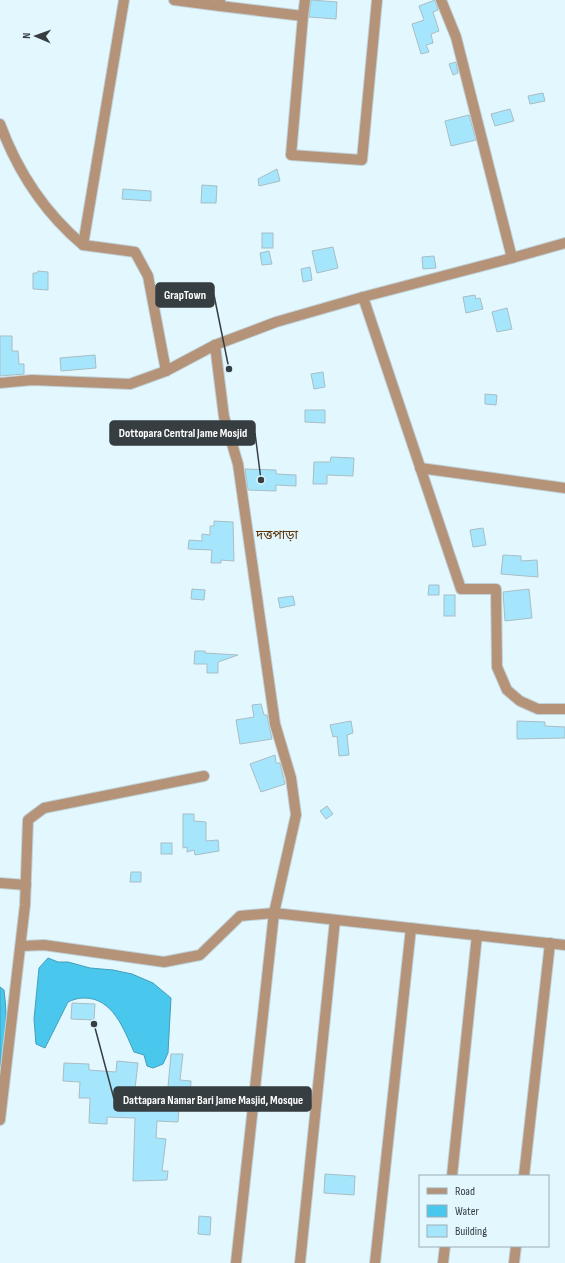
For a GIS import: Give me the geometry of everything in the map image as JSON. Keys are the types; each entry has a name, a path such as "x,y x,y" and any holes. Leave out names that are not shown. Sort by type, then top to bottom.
{"street":[{"path":"82,245 124,0"},
{"path":"174,0 220,3 303,16"},
{"path":"305,0 291,155 362,160 377,0"},
{"path":"441,0 456,37 512,258"},
{"path":"0,124 9,148 41,202 65,230 82,245 135,252 148,276 166,371"},
{"path":"0,383 32,380 130,384 166,371 215,345 276,322 565,243"},
{"path":"363,297 461,590 496,589 497,667 508,690 520,701 538,710 565,709"},
{"path":"215,345 224,417 238,464 275,724 291,778 296,815 274,913 236,1263"},
{"path":"420,468 565,488"},
{"path":"0,1120 21,946 26,885 28,820 44,808 204,776"},
{"path":"0,883 26,885"},
{"path":"21,946 44,945 164,962 200,955 240,916 274,913 565,945"},
{"path":"300,1263 335,920"},
{"path":"375,1263 411,928"},
{"path":"452,1175 477,936"},
{"path":"524,1175 550,944"},
{"path":"443,1263 445,1247"},
{"path":"514,1263 516,1247"}],"water":[{"path":"48,958 58,962 68,962 90,968 113,970 132,974 153,983 171,998 168,1053 163,1064 153,1068 147,1066 144,1055 134,1052 116,1016 102,1003 93,999 81,998 68,1002 45,1048 36,1044 34,1019 39,968"},
{"path":"0,987 4,990 6,1023 4,1052 0,1074"}],"building":[{"path":"311,0 337,2 336,19 309,17"},
{"path":"435,0 438,10 433,12 439,31 431,34 433,43 426,45 429,52 421,54 412,24 424,20 419,6"},
{"path":"456,62 458,73 453,75 449,64"},
{"path":"543,93 545,101 530,104 528,96"},
{"path":"510,109 514,121 495,126 491,114"},
{"path":"469,115 476,140 451,146 445,121"},
{"path":"277,169 280,181 259,186 258,179"},
{"path":"202,185 217,186 216,203 201,203"},
{"path":"123,189 151,191 151,201 122,199"},
{"path":"262,233 273,233 273,248 262,248"},
{"path":"333,247 338,268 317,273 312,251"},
{"path":"269,251 272,264 262,265 260,253"},
{"path":"434,256 436,268 423,269 422,257"},
{"path":"310,267 312,280 303,282 301,269"},
{"path":"38,271 48,272 48,290 33,289 33,273 37,273"},
{"path":"475,295 476,299 480,298 483,309 466,313 463,297"},
{"path":"507,308 512,329 497,332 492,312"},
{"path":"0,336 12,336 12,351 18,351 19,364 24,364 24,374 0,376"},
{"path":"95,355 96,368 61,371 60,358"},
{"path":"323,372 325,387 314,389 311,374"},
{"path":"485,394 497,395 496,405 485,404"},
{"path":"305,410 325,410 325,423 305,422"},
{"path":"331,457 354,458 353,476 327,475 327,484 313,484 314,462 330,462"},
{"path":"245,469 276,470 276,474 296,475 296,486 276,485 276,491 248,490"},
{"path":"214,521 233,522 234,561 221,560 221,563 211,563 212,550 188,549 189,540 202,541 202,534 210,535 210,526 214,526"},
{"path":"483,528 486,545 473,547 470,530"},
{"path":"503,555 521,556 521,561 537,560 538,577 501,574"},
{"path":"429,585 439,585 439,595 428,595"},
{"path":"192,589 205,590 204,600 191,599"},
{"path":"529,589 532,618 505,621 503,592"},
{"path":"444,595 455,595 455,616 444,616"},
{"path":"293,596 295,605 280,608 278,598"},
{"path":"195,651 238,655 218,662 218,673 207,673 207,664 194,664"},
{"path":"261,704 264,715 267,715 272,739 240,744 236,720 254,717 252,705"},
{"path":"351,721 353,733 347,735 349,755 339,756 337,736 333,737 330,725"},
{"path":"517,721 545,722 545,726 565,727 565,738 517,739"},
{"path":"275,755 276,763 280,763 285,784 261,792 250,764"},
{"path":"327,806 333,814 326,819 320,811"},
{"path":"183,814 194,814 194,821 206,822 206,841 218,840 219,851 195,855 194,850 187,852 187,847 183,848"},
{"path":"161,843 172,843 172,854 161,854"},
{"path":"131,872 141,872 141,882 130,882"},
{"path":"72,1003 95,1004 94,1020 71,1019"},
{"path":"171,1054 183,1054 180,1080 191,1081 190,1097 180,1096 178,1122 157,1121 156,1138 166,1139 162,1171 168,1171 167,1180 133,1181 135,1118 107,1117 107,1124 89,1123 90,1098 79,1098 80,1082 63,1081 64,1063 89,1064 89,1070 116,1072 117,1061 138,1063 134,1097 167,1098"},
{"path":"325,1174 355,1176 354,1195 324,1193"},
{"path":"199,1216 211,1217 210,1235 198,1234"}],"place":[{"name":"GrapTown","path":"229,369"},
{"name":"Dottopara Central Jame Mosjid","path":"261,480"},
{"name":"Dattapara Namar Bari Jame Masjid, Mosque","path":"94,1024"}],"district":[{"name":"দত্তপাড়া","path":"277,534"}]}
